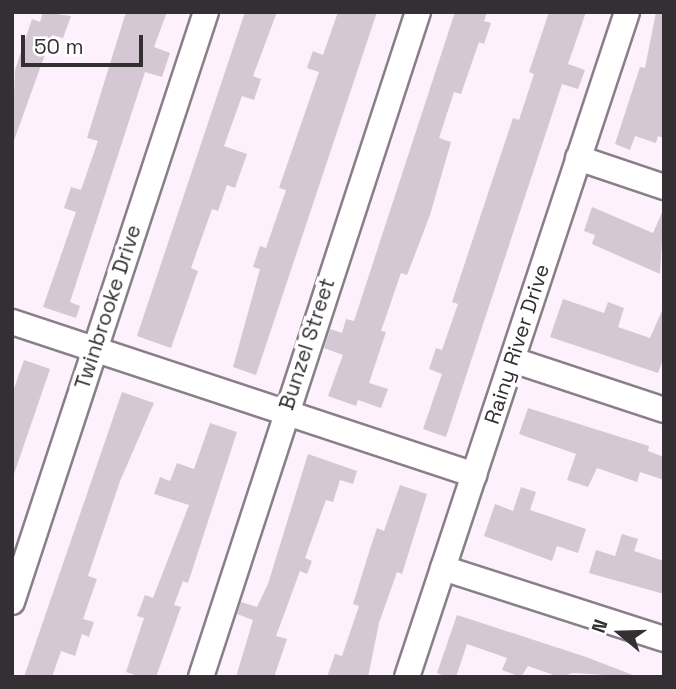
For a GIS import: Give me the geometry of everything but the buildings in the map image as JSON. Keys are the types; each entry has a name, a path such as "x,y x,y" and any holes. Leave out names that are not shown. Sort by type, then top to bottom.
{"street":[{"name":"Twinbrooke Drive","path":"12,602 206,12"},
{"name":"Bunzel Street","path":"201,677 285,412 418,12"},
{"name":"Rainy River Drive","path":"407,677 627,12"},
{"path":"578,159 664,187"},
{"path":"12,322 474,475"},
{"path":"513,359 664,410"},
{"path":"443,568 664,639"}]}
